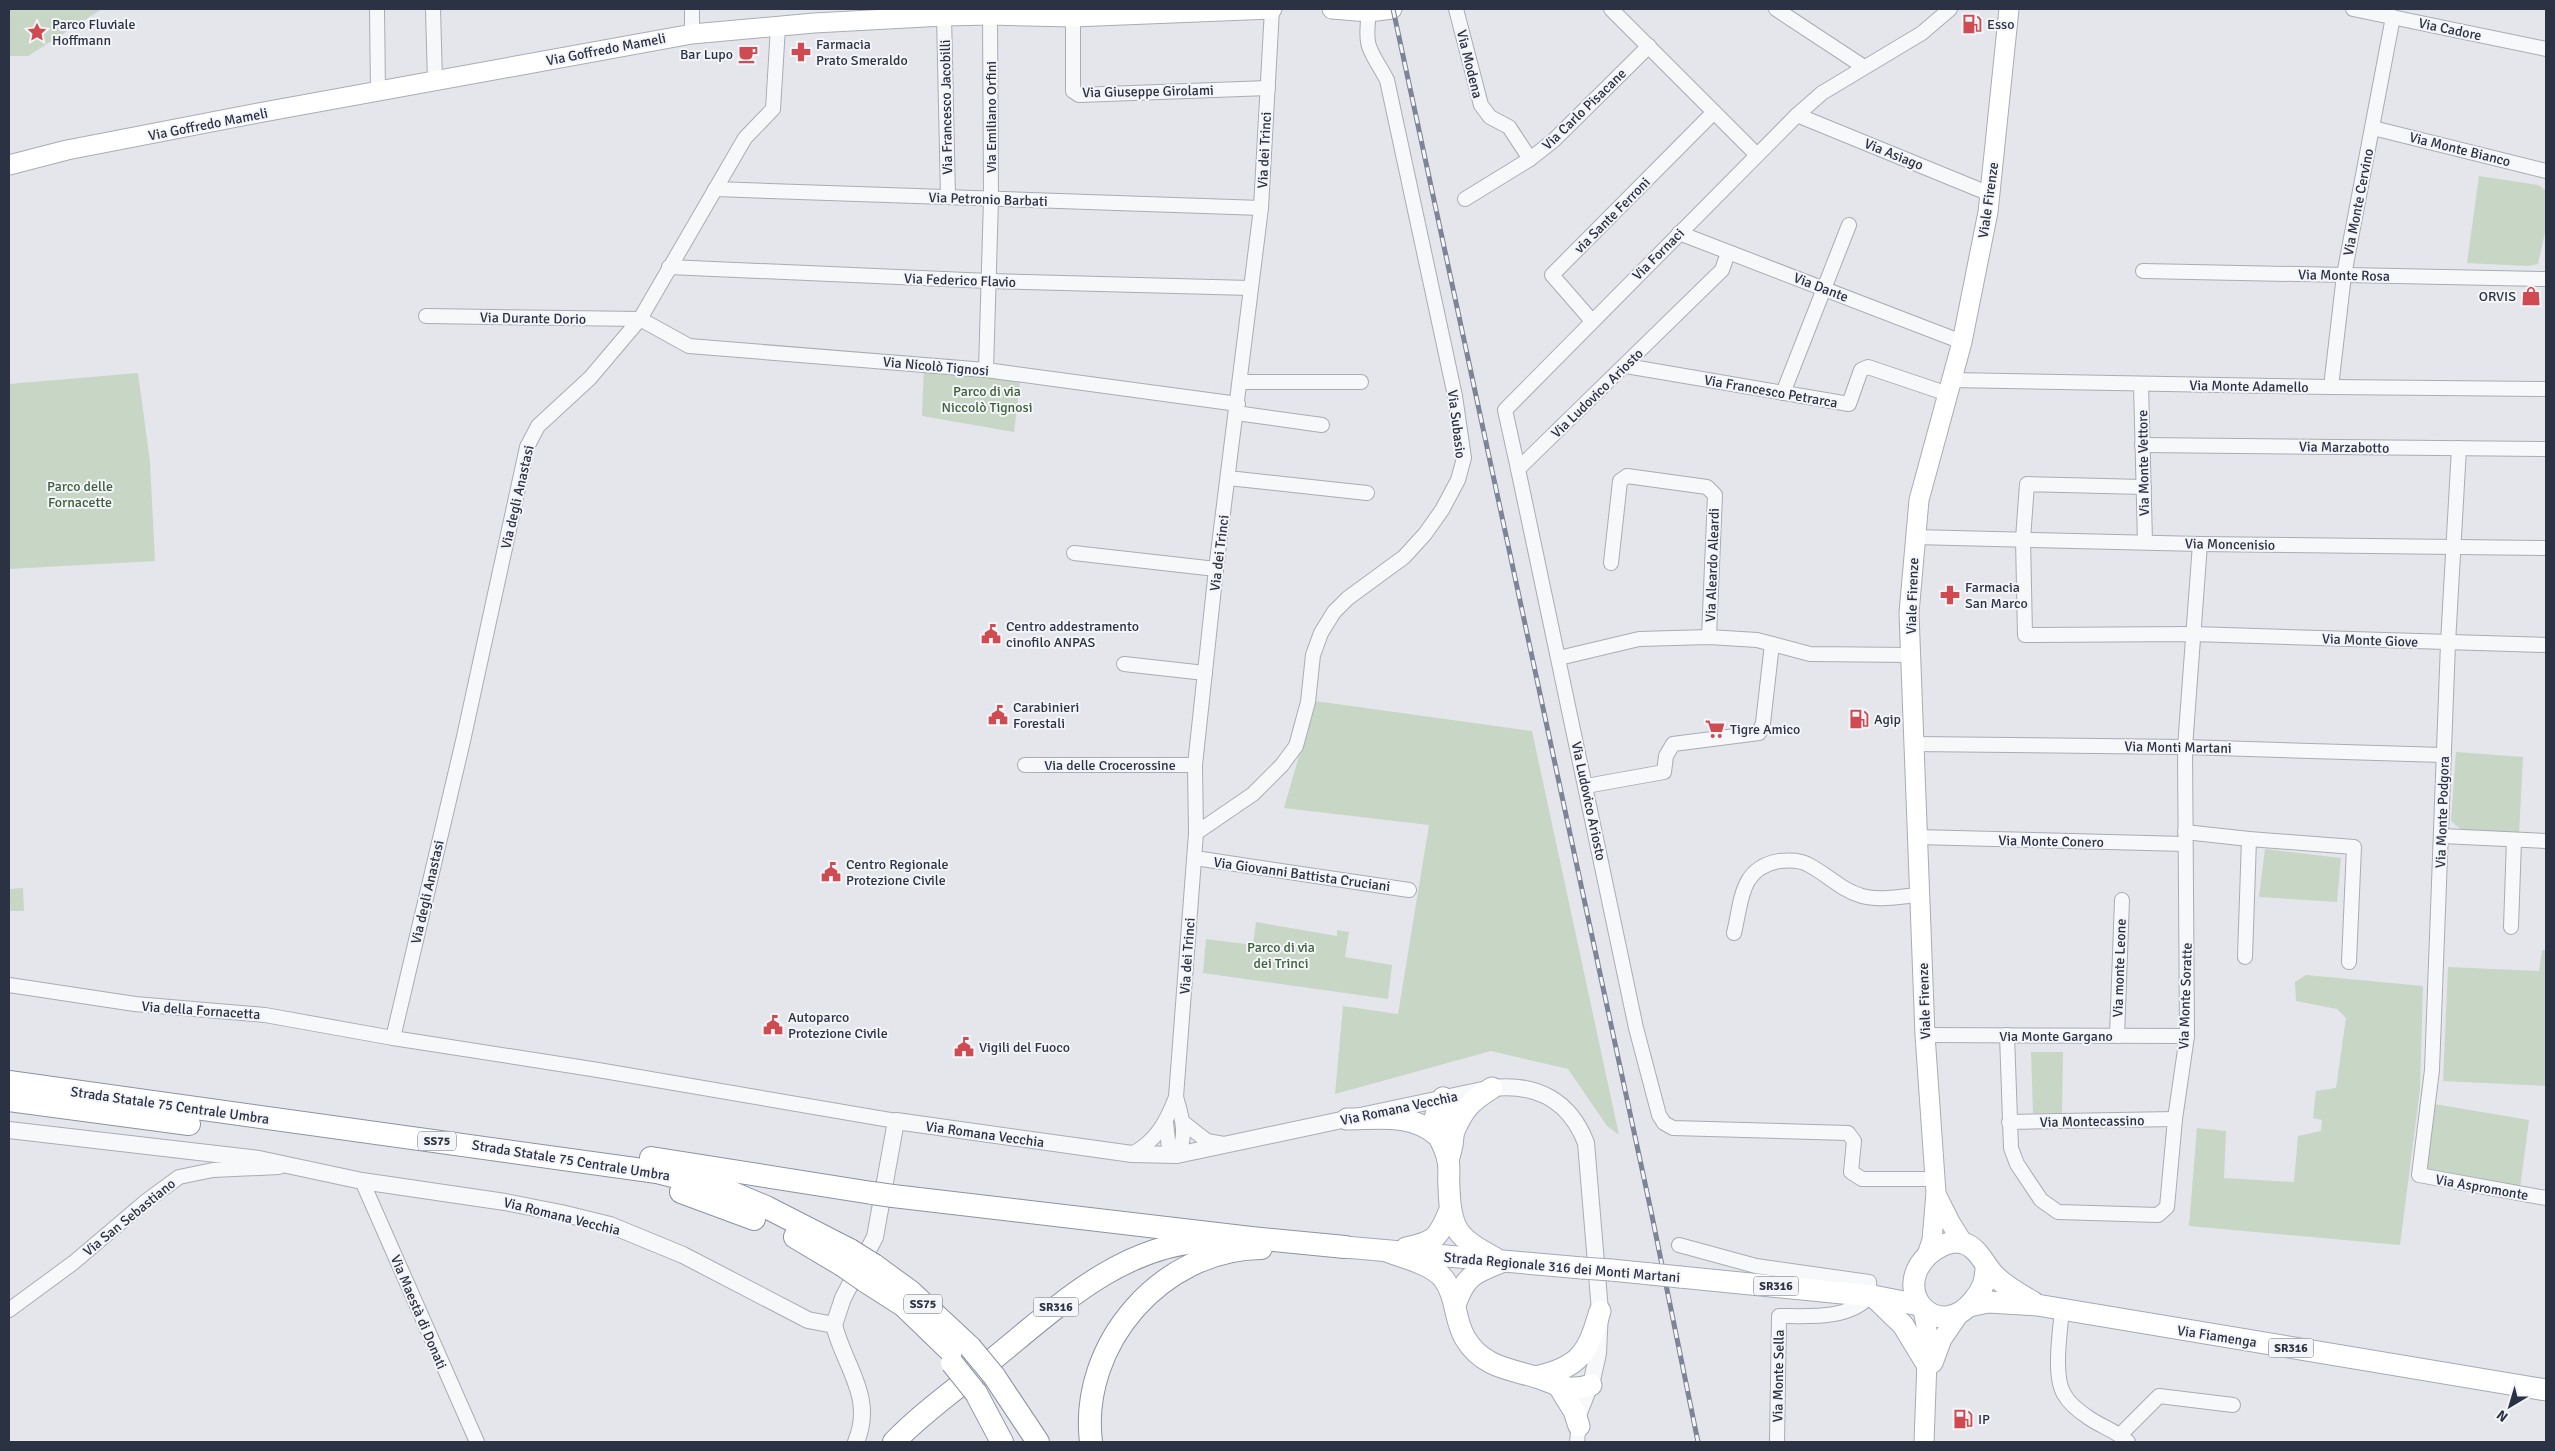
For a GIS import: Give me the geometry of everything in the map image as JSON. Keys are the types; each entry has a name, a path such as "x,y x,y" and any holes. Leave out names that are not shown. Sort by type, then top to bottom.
{"highway":[{"name":"Strada Statale 75 Centrale Umbra","path":"9,1082 537,1153 657,1172 721,1188 766,1207 846,1257 873,1279 911,1292 961,1357 1038,1442"},
{"name":"Strada Statale 75 Centrale Umbra","path":"9,1100 628,1181 682,1192 719,1205 846,1257"},
{"name":"SR316","path":"537,1153 586,1150 615,1153 683,1162 816,1186 1251,1238"},
{"name":"SR316","path":"894,1442 1073,1293 1110,1271 1151,1252 1186,1242 1251,1238"},
{"name":"Strada Regionale 316 dei Monti Martani","path":"1251,1238 1345,1247"},
{"name":"SR316","path":"1091,1442 1091,1401 1100,1368 1116,1333 1130,1313 1154,1287 1196,1263 1227,1252 1251,1248 1345,1247"},
{"name":"Strada Statale 75 Centrale Umbra","path":"985,1385 1021,1442"},
{"path":"985,1385 1002,1442"}],"main road":[{"name":"Via Goffredo Mameli","path":"9,165 67,150 692,34 778,27 814,16 990,15 1073,17 1129,12 1272,9"},
{"path":"1332,9 1369,12 1392,9"},
{"name":"Viale Firenze","path":"1915,1276 1926,1258 1932,1240 1935,1186 1925,1035 1910,655 1909,613 1914,537 1918,500 1962,342 1990,194 2009,9"},
{"path":"1445,1133 1471,1101 1492,1088"},
{"path":"1443,1098 1453,1119 1445,1133"},
{"path":"1346,1119 1411,1120 1445,1133 1453,1145 1448,1160 1449,1212 1441,1231 1433,1240 1420,1246 1389,1252"},
{"name":"Viale Firenze","path":"1935,1186 1950,1222 1963,1243 1978,1254 1986,1266"},
{"path":"1449,1212 1465,1240 1502,1262"},
{"name":"Viale Firenze","path":"1926,1258 1943,1245 1963,1243"},
{"name":"Strada Regionale 316 dei Monti Martani","path":"1345,1247 1611,1270 1872,1296 1921,1307"},
{"path":"1389,1252 1437,1273 1449,1287 1455,1304 1460,1330 1476,1352 1490,1362 1510,1372 1550,1378 1579,1377 1591,1385"},
{"path":"1455,1304 1465,1281 1478,1271 1502,1262"},
{"path":"1928,1371 1942,1339 1983,1286 1986,1266"},
{"name":"Via Fiamenga","path":"1986,1266 2010,1288 2037,1305"},
{"path":"1915,1276 1914,1294 1921,1307 1928,1336 1924,1442"},
{"name":"Strada Regionale 316 dei Monti Martani","path":"1872,1296 1895,1290 1915,1276"},
{"path":"1872,1296 1903,1325 1928,1371"},
{"name":"Via Fiamenga","path":"1964,1310 1988,1302 2037,1305 2546,1390"},
{"name":"SR316","path":"1921,1307 1941,1317 1964,1310"},
{"path":"1550,1378 1570,1366 1585,1353 1592,1339 1600,1311"},
{"path":"1550,1378 1574,1411 1578,1434"}],"street":[{"path":"377,9 378,93"},
{"path":"433,9 435,82"},
{"path":"692,9 692,34"},
{"name":"Via dei Trinci","path":"1132,1154 1147,1146 1166,1123 1176,1097 1195,858 1195,765 1216,569 1261,208 1272,9"},
{"name":"Via Modena","path":"1456,9 1481,105 1490,117 1509,126 1530,159"},
{"path":"1611,9 1757,155"},
{"path":"1776,9 1864,66"},
{"name":"Via Fornaci","path":"1518,469 1505,410 1797,115 1822,93 1864,66 1922,34 1950,9"},
{"name":"Via Cadore","path":"2353,9 2546,49"},
{"name":"Via Subasio","path":"1196,832 1254,794 1282,765 1296,746 1308,702 1313,655 1321,633 1334,612 1365,585 1404,557 1425,534 1442,510 1458,480 1464,458 1455,396 1387,80 1370,53 1366,38 1369,12"},
{"name":"Via Emiliano Orfini","path":"986,370 991,199 990,15"},
{"name":"Via Francesco Jacobilli","path":"944,16 948,197"},
{"name":"Via Giuseppe Girolami","path":"1073,17 1073,91 1080,95 1268,88"},
{"name":"Via Monte Cervino","path":"2331,387 2344,275 2393,17"},
{"name":"Via degli Anastasi","path":"393,1038 463,741 527,447 538,426 590,378 640,319 745,138 773,109 778,27"},
{"name":"Via Carlo Pisacane","path":"1465,199 1530,159 1553,141 1649,46"},
{"name":"via Sante Ferroni","path":"1592,321 1552,276 1714,112"},
{"name":"Via Asiago","path":"1797,115 1990,194"},
{"name":"Via Monte Bianco","path":"2373,128 2546,171"},
{"name":"Via Petronio Barbati","path":"715,189 1261,208"},
{"path":"1783,393 1849,225"},
{"name":"Via Dante","path":"1680,233 1962,342"},
{"name":"Via Ludovico Ariosto","path":"1728,253 1722,270 1626,366 1518,469 1636,1028 1659,1115 1664,1123 1673,1128 1848,1133 1854,1141 1851,1172 1862,1180 1935,1186"},
{"name":"Via Federico Flavio","path":"669,267 988,281 1250,288"},
{"name":"Via Monte Rosa","path":"2143,271 2546,279"},
{"name":"Via Durante Dorio","path":"426,316 640,319"},
{"name":"Via Nicolò Tignosi","path":"640,319 689,346 986,370 1237,409 1322,425"},
{"name":"Via Francesco Petrarca","path":"1626,366 1849,404 1862,370 1868,367 1950,387"},
{"path":"1240,382 1361,382"},
{"name":"Via Monte Adamello","path":"1950,387 2141,384 2546,388"},
{"name":"Via Monte Vettore","path":"2141,384 2145,542"},
{"name":"Via Marzabotto","path":"2142,445 2546,449"},
{"name":"Via Monte Podgora","path":"2418,1175 2432,1070 2442,836 2443,755 2452,548 2459,448"},
{"name":"Via Aleardo Aleardi","path":"1611,563 1620,481 1627,476 1707,487 1715,496 1709,638"},
{"path":"1228,478 1367,493"},
{"path":"2023,539 2027,484 2144,487"},
{"name":"Via Moncenisio","path":"1914,537 2200,544 2546,548"},
{"name":"Via Monte Giove","path":"2023,539 2025,634 2193,634 2546,645"},
{"path":"2185,747 2200,544"},
{"path":"1074,553 1216,569"},
{"path":"1559,658 1639,638 1757,640 1810,654 1910,655"},
{"path":"1586,786 1664,772 1666,756 1674,744 1759,733 1763,723 1772,644"},
{"path":"1124,664 1204,673"},
{"name":"Via Monti Martani","path":"1914,744 2185,747 2443,755"},
{"name":"Via Monte Soratte","path":"2009,1122 2011,1148 2016,1164 2041,1200 2058,1212 2158,1215 2167,1207 2175,1119 2186,1036 2188,960 2185,747"},
{"name":"Via delle Crocerossine","path":"1025,765 1195,765"},
{"path":"2442,836 2546,841"},
{"name":"Via Monte Conero","path":"1917,838 2185,838"},
{"path":"2185,838 2250,839 2354,847 2349,962"},
{"path":"2245,957 2250,839"},
{"path":"2511,928 2514,840"},
{"name":"Via Giovanni Battista Cruciani","path":"1195,858 1409,890"},
{"path":"1734,933 1746,881 1755,870 1766,864 1782,861 1808,864 1838,886 1864,897 1920,895"},
{"name":"Via monte Leone","path":"2116,1036 2122,900"},
{"name":"Via della Fornacetta","path":"9,985 135,1004 265,1015 393,1038"},
{"name":"Via Monte Gargano","path":"1925,1035 2186,1036"},
{"path":"2007,1036 2009,1122"},
{"name":"Via Romana Vecchia","path":"393,1038 598,1070 896,1121 1132,1154 1177,1155 1492,1088 1523,1087 1538,1091 1562,1107 1581,1130 1586,1144 1600,1311 1598,1353 1591,1385 1580,1413 1578,1434"},
{"name":"Via dei Trinci","path":"1166,1123 1169,1148 1177,1155 1182,1146 1184,1123 1176,1097"},
{"name":"Via Montecassino","path":"2009,1122 2175,1119"},
{"path":"856,1442 863,1412 861,1396 837,1340 834,1325 843,1298 875,1237 896,1121"},
{"path":"1184,1123 1207,1141 1230,1145"},
{"name":"Via Romana Vecchia","path":"9,1130 259,1159 362,1181 505,1202 610,1225 683,1255 808,1320 834,1325"},
{"name":"Via San Sebastiano","path":"9,1310 73,1263 145,1202 179,1177 213,1170 297,1167"},
{"name":"Via Aspromonte","path":"2418,1175 2546,1198"},
{"name":"Via Maestà di Donati","path":"362,1181 477,1442"},
{"path":"1679,1245 1756,1266 1869,1282 1872,1296"},
{"name":"Via Monte Sella","path":"1777,1442 1779,1316 1820,1315 1847,1311 1862,1304 1872,1296"},
{"path":"2062,1310 2059,1339 2059,1374 2063,1394 2079,1412 2124,1439 2159,1396 2232,1405"}],"green space":[{"name":"Parco Fluviale Hoffmann","path":"9,9 102,9 28,56 9,56"},
{"path":"2479,176 2538,185 2546,190 2546,228 2538,264 2528,266 2467,263"},
{"name":"Parco di via Niccolò Tignosi","path":"924,365 1021,375 1014,432 922,416"},
{"name":"Parco delle Fornacette","path":"138,373 150,462 155,561 9,569 9,384"},
{"path":"1315,701 1532,731 1619,1135 1607,1126 1568,1069 1491,1051 1335,1094 1343,1006 1398,1014 1429,825 1284,808"},
{"path":"2456,752 2523,757 2519,835 2464,832 2451,821"},
{"path":"2265,849 2341,858 2337,902 2259,897"},
{"path":"23,888 24,911 9,911 9,889"},
{"name":"Parco di via dei Trinci","path":"1256,922 1337,936 1337,930 1349,932 1345,957 1392,965 1388,999 1203,973 1206,939 1253,945"},
{"path":"2542,950 2546,950 2546,1086 2443,1081 2448,967 2539,971"},
{"path":"2306,975 2423,986 2420,1089 2400,1245 2189,1226 2197,1128 2226,1131 2224,1178 2294,1182 2298,1136 2321,1131 2322,1120 2313,1118 2316,1091 2336,1088 2346,1018 2337,1009 2296,1001 2295,982"},
{"path":"2031,1052 2063,1052 2062,1113 2033,1113"},
{"path":"2434,1104 2529,1120 2520,1188 2435,1175 2426,1166"}],"railway":[{"path":"1393,9 1651,1211 1698,1442"}],"place":[{"name":"Esso","path":"1972,24"},
{"name":"Parco Fluviale Hoffmann","path":"37,32"},
{"name":"Farmacia Prato Smeraldo","path":"801,52"},
{"name":"Bar Lupo","path":"748,54"},
{"name":"ORVIS","path":"2531,296"},
{"name":"Farmacia San Marco","path":"1950,595"},
{"name":"Centro addestramento cinofilo ANPAS","path":"991,634"},
{"name":"Carabinieri Forestali","path":"998,715"},
{"name":"Agip","path":"1859,719"},
{"name":"Tigre Amico","path":"1715,729"},
{"name":"Centro Regionale Protezione Civile","path":"831,872"},
{"name":"Autoparco Protezione Civile","path":"773,1025"},
{"name":"Vigili del Fuoco","path":"964,1047"},
{"name":"IP","path":"1963,1419"}]}
